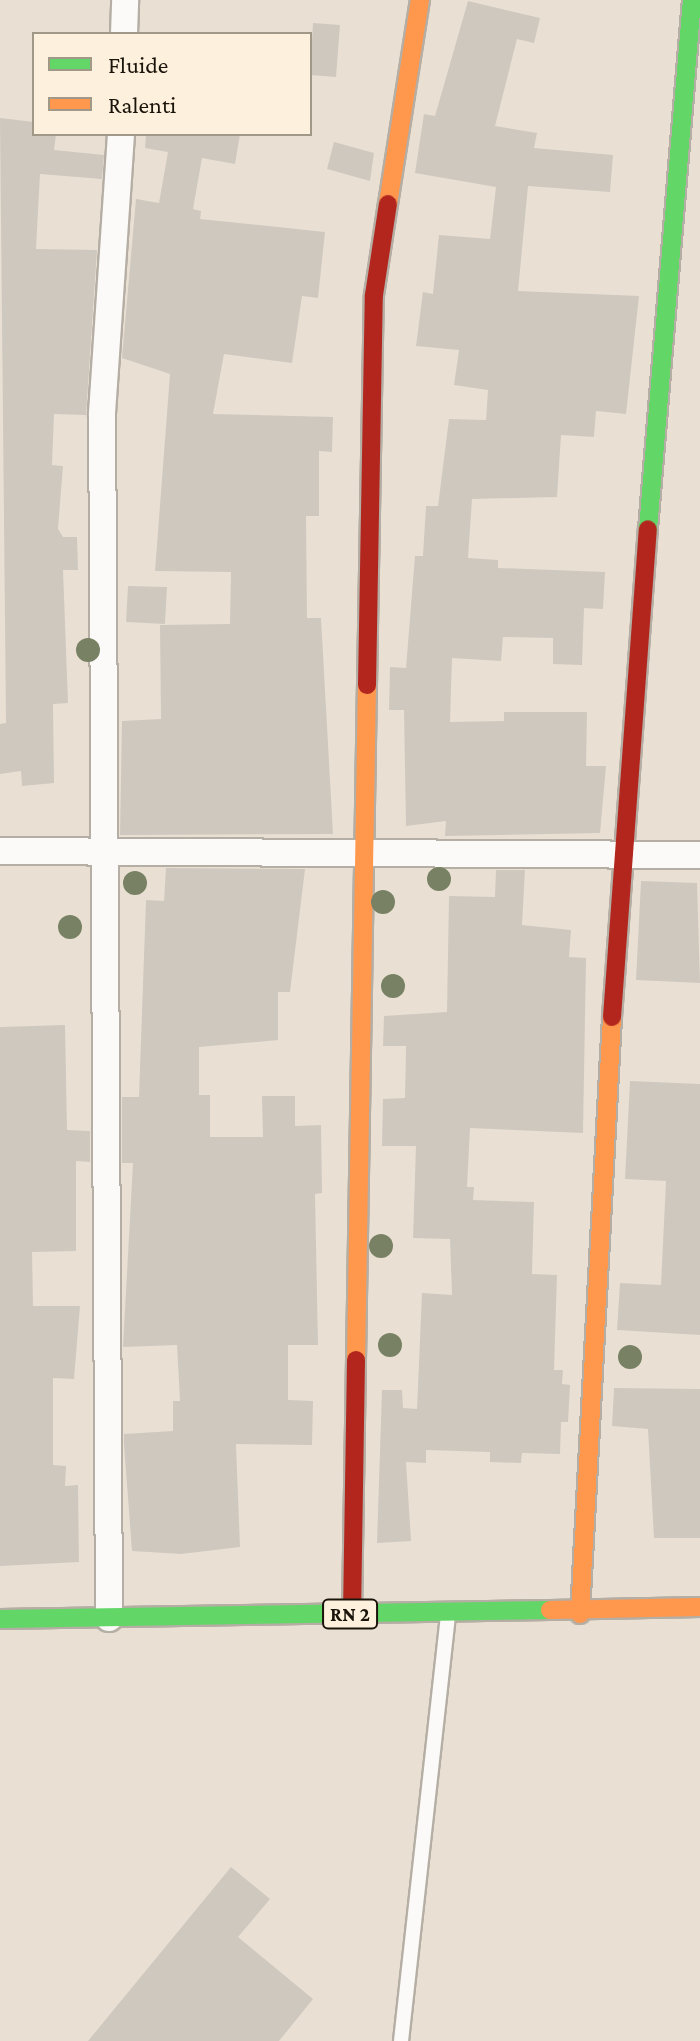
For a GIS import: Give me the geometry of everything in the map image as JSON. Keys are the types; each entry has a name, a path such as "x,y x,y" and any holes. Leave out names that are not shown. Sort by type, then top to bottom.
{"main road":[{"path":"352,1614 360,856 374,295 420,0"},
{"path":"580,1614 620,859 692,0"},
{"name":"RN 2","path":"0,1619 580,1614 700,1607"}],"street":[{"path":"124,32 125,0"},
{"path":"109,1618 110,847 102,413 121,136"},
{"path":"0,851 110,847 360,856 620,859 700,855"}],"lane":[{"path":"401,2041 448,1614"}],"building":[{"path":"468,1 540,18 534,43 517,39 495,126 537,133 534,148 613,155 610,192 528,186 518,291 639,296 626,414 596,411 594,437 561,435 557,497 472,499 468,558 498,560 498,568 605,572 603,609 584,608 582,665 553,664 553,638 503,637 501,661 452,658 450,722 504,721 504,712 587,712 586,766 606,766 600,833 445,836 446,821 406,826 404,710 389,710 390,667 406,668 415,556 423,556 426,506 438,506 449,419 486,420 488,390 454,385 459,350 416,346 423,292 433,294 439,235 490,239 496,187 415,173 424,114 435,116"},
{"path":"313,23 340,25 336,77 312,75"},
{"path":"0,118 32,122 32,136 56,136 54,150 104,155 102,179 40,174 36,249 97,250 86,415 54,414 52,465 63,466 58,529 63,537 77,537 78,570 63,570 68,703 53,704 54,783 22,786 21,771 0,774 0,724 6,723"},
{"path":"146,136 240,136 235,164 202,158 193,209 201,211 200,219 325,232 318,298 302,296 292,363 224,354 213,414 333,417 332,452 319,451 319,516 306,516 307,618 321,618 333,834 120,835 122,721 161,719 160,625 230,624 231,572 155,571 170,374 122,358 136,199 159,203 168,152 145,148"},
{"path":"334,142 374,153 370,181 327,169"},
{"path":"128,586 167,587 165,624 126,622"},
{"path":"166,868 305,869 290,992 278,992 278,1040 199,1047 199,1095 210,1095 210,1137 263,1137 262,1096 295,1096 295,1126 321,1125 322,1193 315,1194 318,1345 288,1345 288,1400 313,1401 312,1445 236,1444 240,1547 181,1554 132,1551 124,1444 124,1434 173,1431 173,1401 180,1401 177,1345 123,1347 133,1163 122,1163 122,1097 139,1097 146,900 164,901"},
{"path":"496,870 525,870 522,925 571,930 569,957 586,958 583,1133 470,1128 467,1187 474,1187 473,1200 534,1202 532,1274 557,1275 554,1370 563,1370 562,1384 570,1385 568,1422 561,1422 560,1454 522,1453 521,1463 490,1462 490,1452 426,1450 426,1463 406,1462 411,1541 377,1543 382,1390 402,1390 403,1408 417,1409 422,1293 452,1295 450,1239 413,1238 416,1146 382,1146 383,1099 405,1098 406,1046 383,1046 384,1016 447,1012 449,896 495,897"},
{"path":"641,881 697,883 700,983 636,980"},
{"path":"65,1025 67,1130 90,1131 90,1162 76,1161 76,1251 32,1252 33,1306 80,1306 74,1379 53,1378 53,1465 66,1466 65,1486 78,1485 79,1562 0,1566 0,1027"},
{"path":"630,1081 700,1084 700,1335 617,1330 620,1283 661,1285 666,1181 625,1179"},
{"path":"614,1388 700,1389 700,1538 654,1538 648,1429 612,1426"},
{"path":"231,1867 270,1899 238,1937 313,1999 279,2041 88,2041"}],"traffic: fast":[{"path":"648,529 692,0"},
{"path":"0,1619 550,1610"}],"traffic: slow":[{"path":"388,204 420,0"},
{"path":"356,1360 367,685"},
{"path":"580,1614 612,1017"},
{"path":"550,1610 700,1607"}],"traffic: jam":[{"path":"367,685 374,295 388,204"},
{"path":"612,1017 648,529"},
{"path":"352,1614 356,1360"}]}
